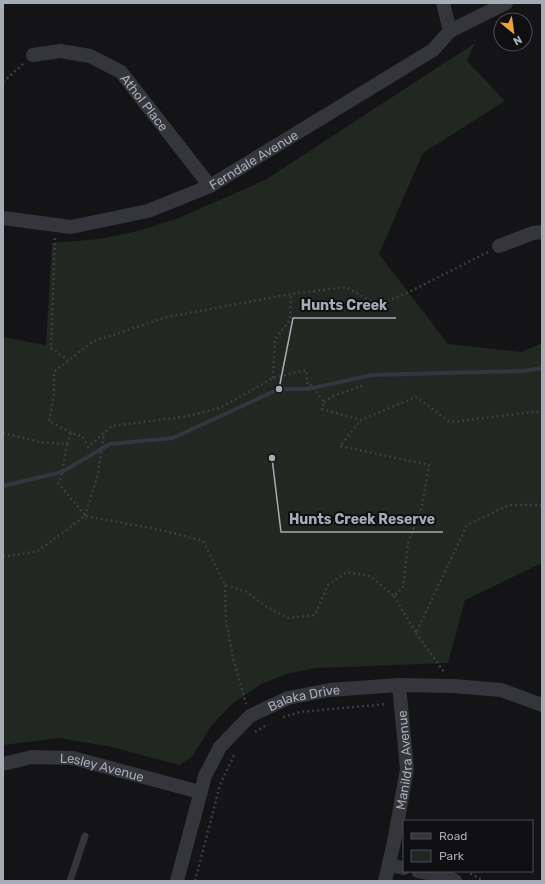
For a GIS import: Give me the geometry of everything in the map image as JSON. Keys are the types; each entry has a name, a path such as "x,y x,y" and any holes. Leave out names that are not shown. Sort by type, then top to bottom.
{"street":[{"path":"443,3 450,31 506,3"},
{"name":"Ferndale Avenue","path":"3,218 71,227 148,211 210,186 433,50 450,31"},
{"name":"Athol Place","path":"33,55 61,51 90,56 121,72 210,186"},
{"path":"499,246 533,233 542,232"},
{"name":"Balaka Drive","path":"177,881 205,776 220,747 250,716 288,698 329,690 400,685 454,686 501,690 542,705"},
{"name":"Manildra Avenue","path":"385,881 407,769 400,685"},
{"name":"Lesley Avenue","path":"3,764 32,757 73,758 200,792"},
{"path":"389,865 403,868"},
{"path":"423,872 446,877 455,881"}],"lane":[{"path":"70,881 85,836"}],"path":[{"path":"3,82 33,55"},
{"path":"55,225 52,348 68,360"},
{"path":"324,402 310,385 308,389 306,370 273,378 220,408 183,417 112,426 88,447 82,436 71,433 49,421 54,395 54,372 92,342 167,318 291,294 346,287 378,305 407,293 499,246"},
{"path":"273,378 275,339 290,320 291,294"},
{"path":"361,420 322,409 324,402 333,396 365,385"},
{"path":"394,596 403,587 408,543 422,506 429,465 340,446 361,420 416,397 450,422 542,411"},
{"path":"3,433 40,442 67,444"},
{"path":"71,433 67,444 62,478 58,483 85,516 161,530 203,541 225,585 226,621 233,658 250,716"},
{"path":"3,557 38,551 85,516 98,474 104,433"},
{"path":"416,633 467,525 509,505 542,505"},
{"path":"225,585 244,591 267,607 288,618 315,615 328,585 347,572 370,576 394,596 416,633 454,686"},
{"path":"277,719 300,712 401,703"},
{"path":"250,738 271,722"},
{"path":"195,881 220,785 234,753 240,748"},
{"path":"468,872 484,881"}],"green space":[{"path":"475,43 467,61 505,101 423,153 379,254 448,344 522,352 542,343 542,563 465,600 448,663 316,668 286,674 261,684 232,704 211,726 192,757 179,765 112,747 59,738 3,745 3,337 46,345 52,243 99,239 138,231 179,218 265,180"}],"waterway":[{"path":"3,486 62,472 110,444 173,438 279,389 308,389 372,375 523,371 542,368"}],"place":[{"name":"Hunts Creek","path":"279,389"},
{"name":"Hunts Creek Reserve","path":"272,458"}]}
